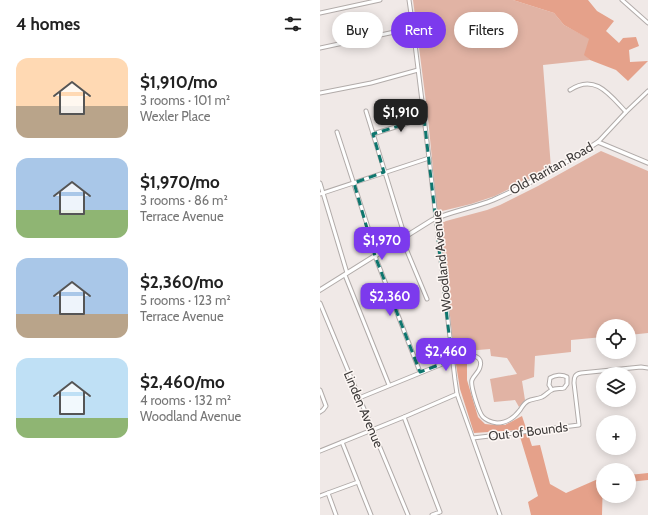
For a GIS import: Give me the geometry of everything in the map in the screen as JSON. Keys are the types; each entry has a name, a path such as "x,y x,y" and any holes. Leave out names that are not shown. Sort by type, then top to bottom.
{"main road":[{"path":"598,142 648,163"},
{"name":"Old Raritan Road","path":"320,290 426,223 446,214 494,200 556,168 598,142"}],"street":[{"path":"320,13 380,0"},
{"name":"Woodland Avenue","path":"409,0 411,12"},
{"path":"622,0 648,22"},
{"path":"320,48 391,33"},
{"name":"Woodland Avenue","path":"415,48 457,394 500,515"},
{"path":"320,93 371,83 418,70"},
{"path":"570,90 581,85 588,84 598,86 605,90 626,112"},
{"name":"Old Raritan Road","path":"598,142 648,91"},
{"path":"366,111 403,238 427,299"},
{"path":"373,134 424,118"},
{"path":"337,132 376,256 420,372"},
{"path":"322,193 429,158"},
{"path":"320,183 346,274 389,385"},
{"name":"Linden Avenue","path":"320,303 408,515"},
{"path":"359,398 461,354 476,357 480,361 480,367 472,378 472,384 480,414 490,422 499,423 513,418 529,400 544,396 552,390 566,387 568,382 567,377 553,376 550,378 549,385 552,390"},
{"name":"Out of Bounds","path":"473,438 579,425 574,383 576,375 581,373 641,367 648,368"},
{"path":"320,390 326,406 324,410 320,412"},
{"path":"320,451 457,394"},
{"path":"404,417 440,512 432,515"},
{"path":"342,442 372,515"},
{"path":"320,496 358,482"},
{"path":"328,493 336,515"}],"highlighted area":[{"path":"424,118 452,360 420,372 375,256 354,183 384,172 373,134"}],"shaded area":[{"path":"413,0 513,0 554,13 564,25 590,39 585,55 590,60 543,65 551,168 495,196 471,204 437,211 428,118 419,48 446,48 446,12 415,12"},
{"path":"513,0 588,0 597,11 614,21 606,31 619,43 623,38 636,37 639,46 629,50 630,62 648,61 628,81 616,70 590,60 584,55 589,39 564,25 554,13"},
{"path":"601,151 648,171 648,333 636,334 636,319 596,319 596,338 571,340 571,352 535,356 534,377 522,381 525,400 519,407 515,400 494,402 490,379 517,374 507,358 491,356 490,349 454,352 440,224 500,205"},
{"path":"467,351 467,380 478,417 485,424 505,425 522,416 532,446 540,445 550,484 566,493 596,480 596,503 602,503 602,515 531,515 528,502 538,496 518,430 474,433 460,389 454,352"},
{"path":"648,473 648,480 636,481 636,474"}]}
